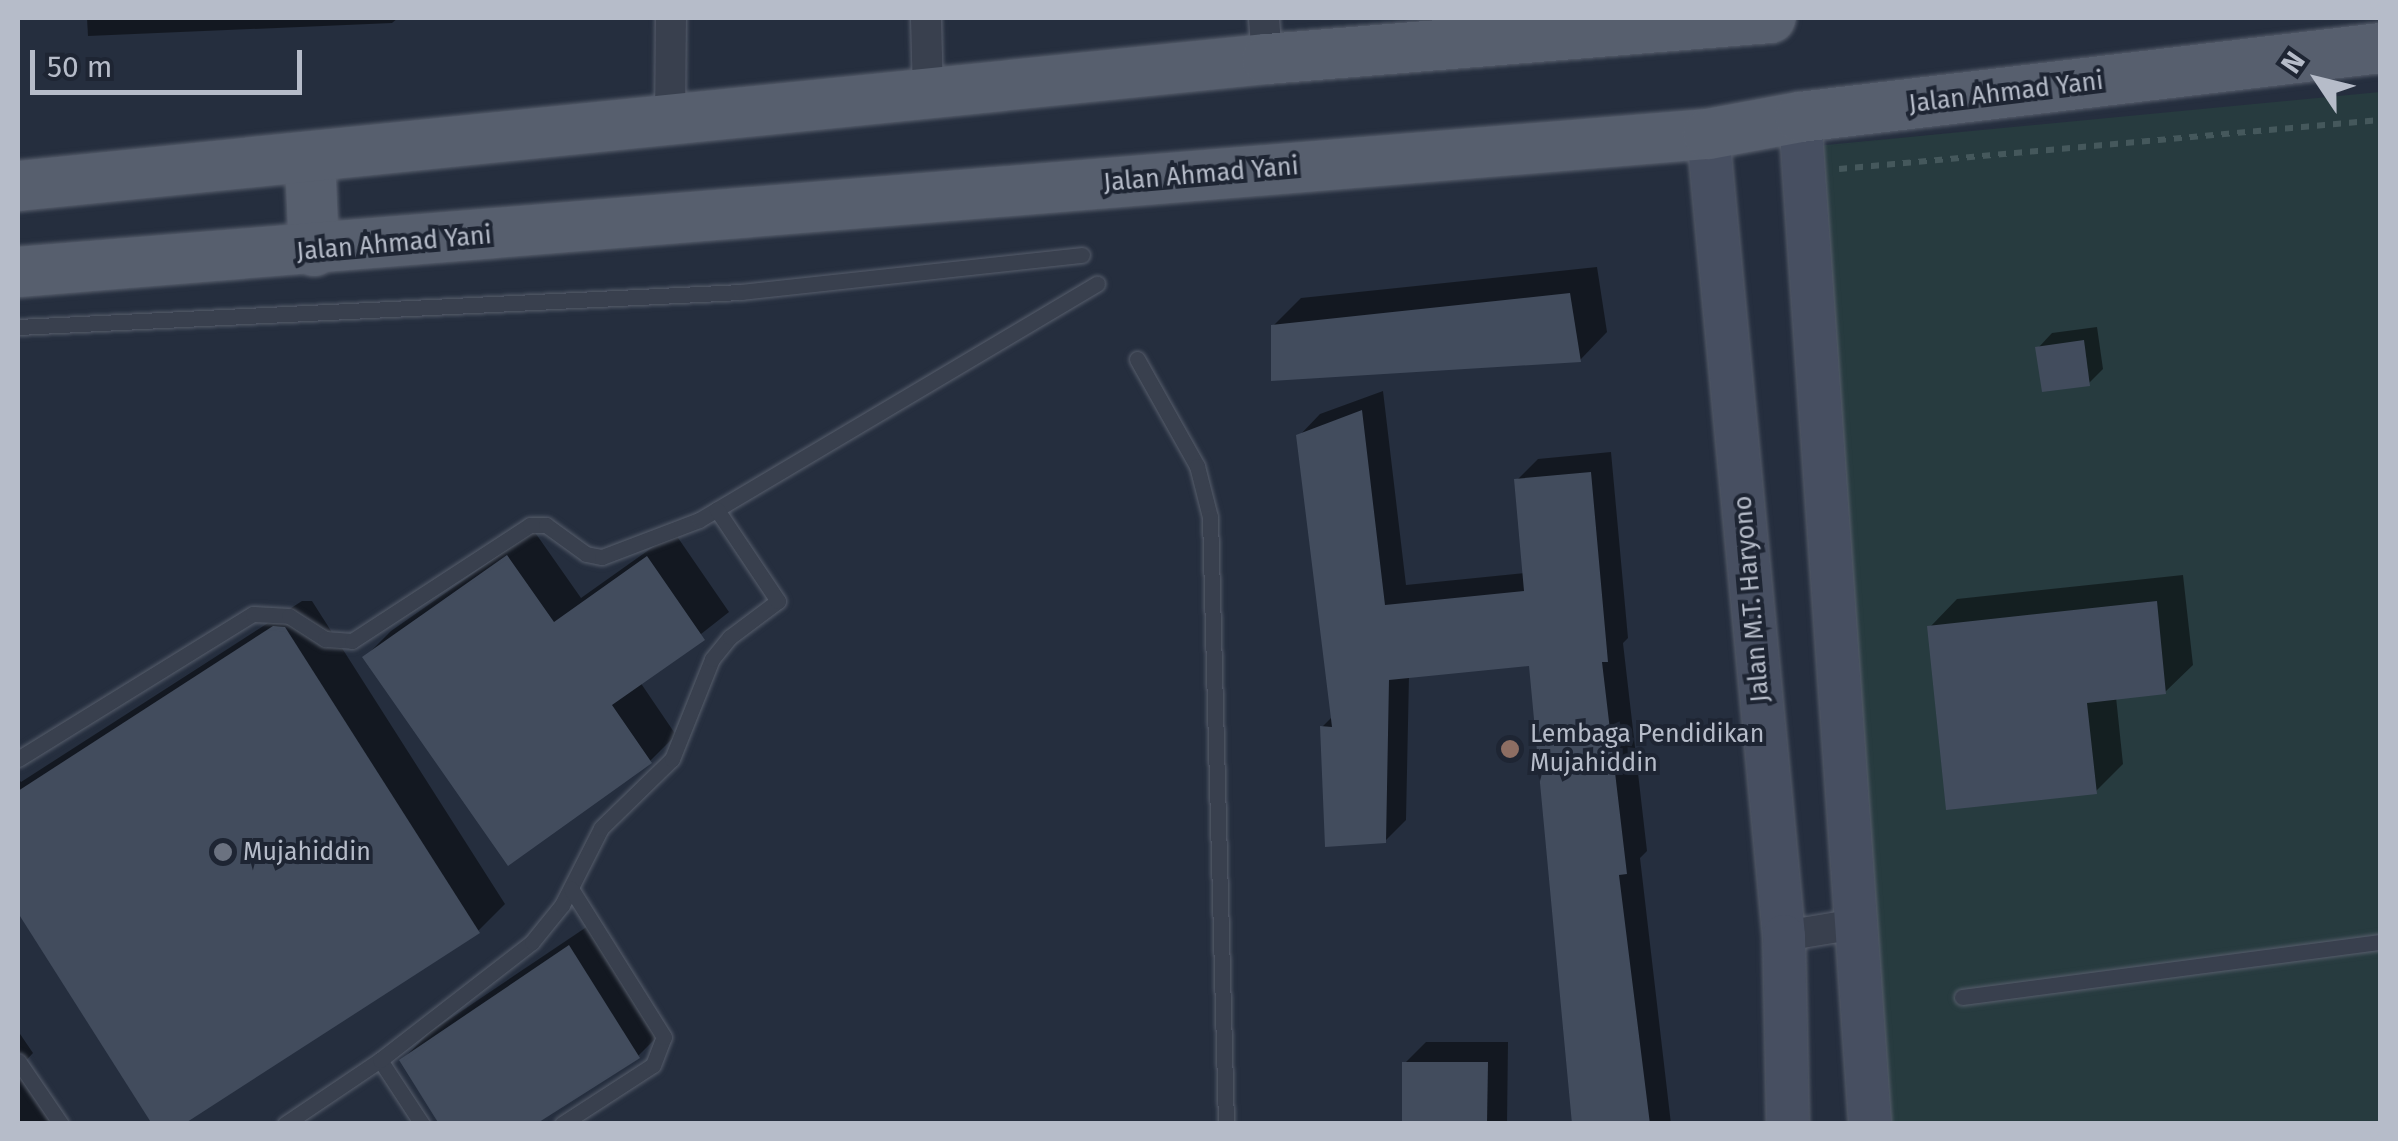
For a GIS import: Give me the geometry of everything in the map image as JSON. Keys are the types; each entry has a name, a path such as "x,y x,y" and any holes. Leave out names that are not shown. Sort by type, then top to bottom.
{"main road":[{"path":"18,186 928,96 1266,38 1770,18"},
{"name":"Jalan Ahmad Yani","path":"18,272 314,251 1708,134 1800,117 2380,48"},
{"path":"310,158 314,251"}],"street":[{"path":"670,124 671,18"},
{"path":"926,18 928,96"},
{"path":"1800,117 1870,1124"},
{"name":"Jalan M.T. Haryono","path":"1708,134 1784,936 1788,1124"},
{"path":"1784,936 1856,924"}],"lane":[{"path":"18,327 740,292 1082,255"},
{"path":"18,759 253,614 278,614 325,638 352,642 530,525 546,525 586,554 602,557 717,510 1097,284"},
{"path":"1137,359 1197,466 1210,517 1226,1124"},
{"path":"285,1124 380,1060 532,942 571,889 601,828 680,746 712,659 730,637 778,601 717,510"},
{"path":"562,1124 653,1065 664,1036 571,889"},
{"path":"1962,998 2380,942"},
{"path":"380,1060 422,1124"},
{"path":"18,1062 61,1124"}],"path":[{"path":"1804,172 2380,120"}],"green space":[{"path":"2380,92 2380,1123 1891,1123 1795,148"}],"building":[{"path":"1570,293 1581,362 1271,381 1271,325"},
{"path":"2084,340 2090,386 2042,392 2035,347"},
{"path":"1362,410 1385,605 1524,591 1514,479 1591,472 1608,662 1602,662 1627,874 1619,875 1650,1124 1572,1124 1529,666 1389,680 1386,843 1325,847 1320,726 1332,727 1296,435"},
{"path":"507,555 554,622 647,556 705,640 612,705 652,763 508,866 362,657"},
{"path":"2157,601 2166,694 2087,703 2097,794 1946,810 1927,626"},
{"name":"Mujahiddin","path":"273,626 285,627 480,933 184,1124 152,1124 18,913 18,791"},
{"path":"569,945 640,1058 536,1124 439,1124 399,1060"},
{"path":"1402,1062 1488,1062 1487,1124 1402,1124"}],"place":[{"name":"Lembaga Pendidikan Mujahiddin","path":"1510,749"},
{"name":"Mujahiddin","path":"223,852"}]}
